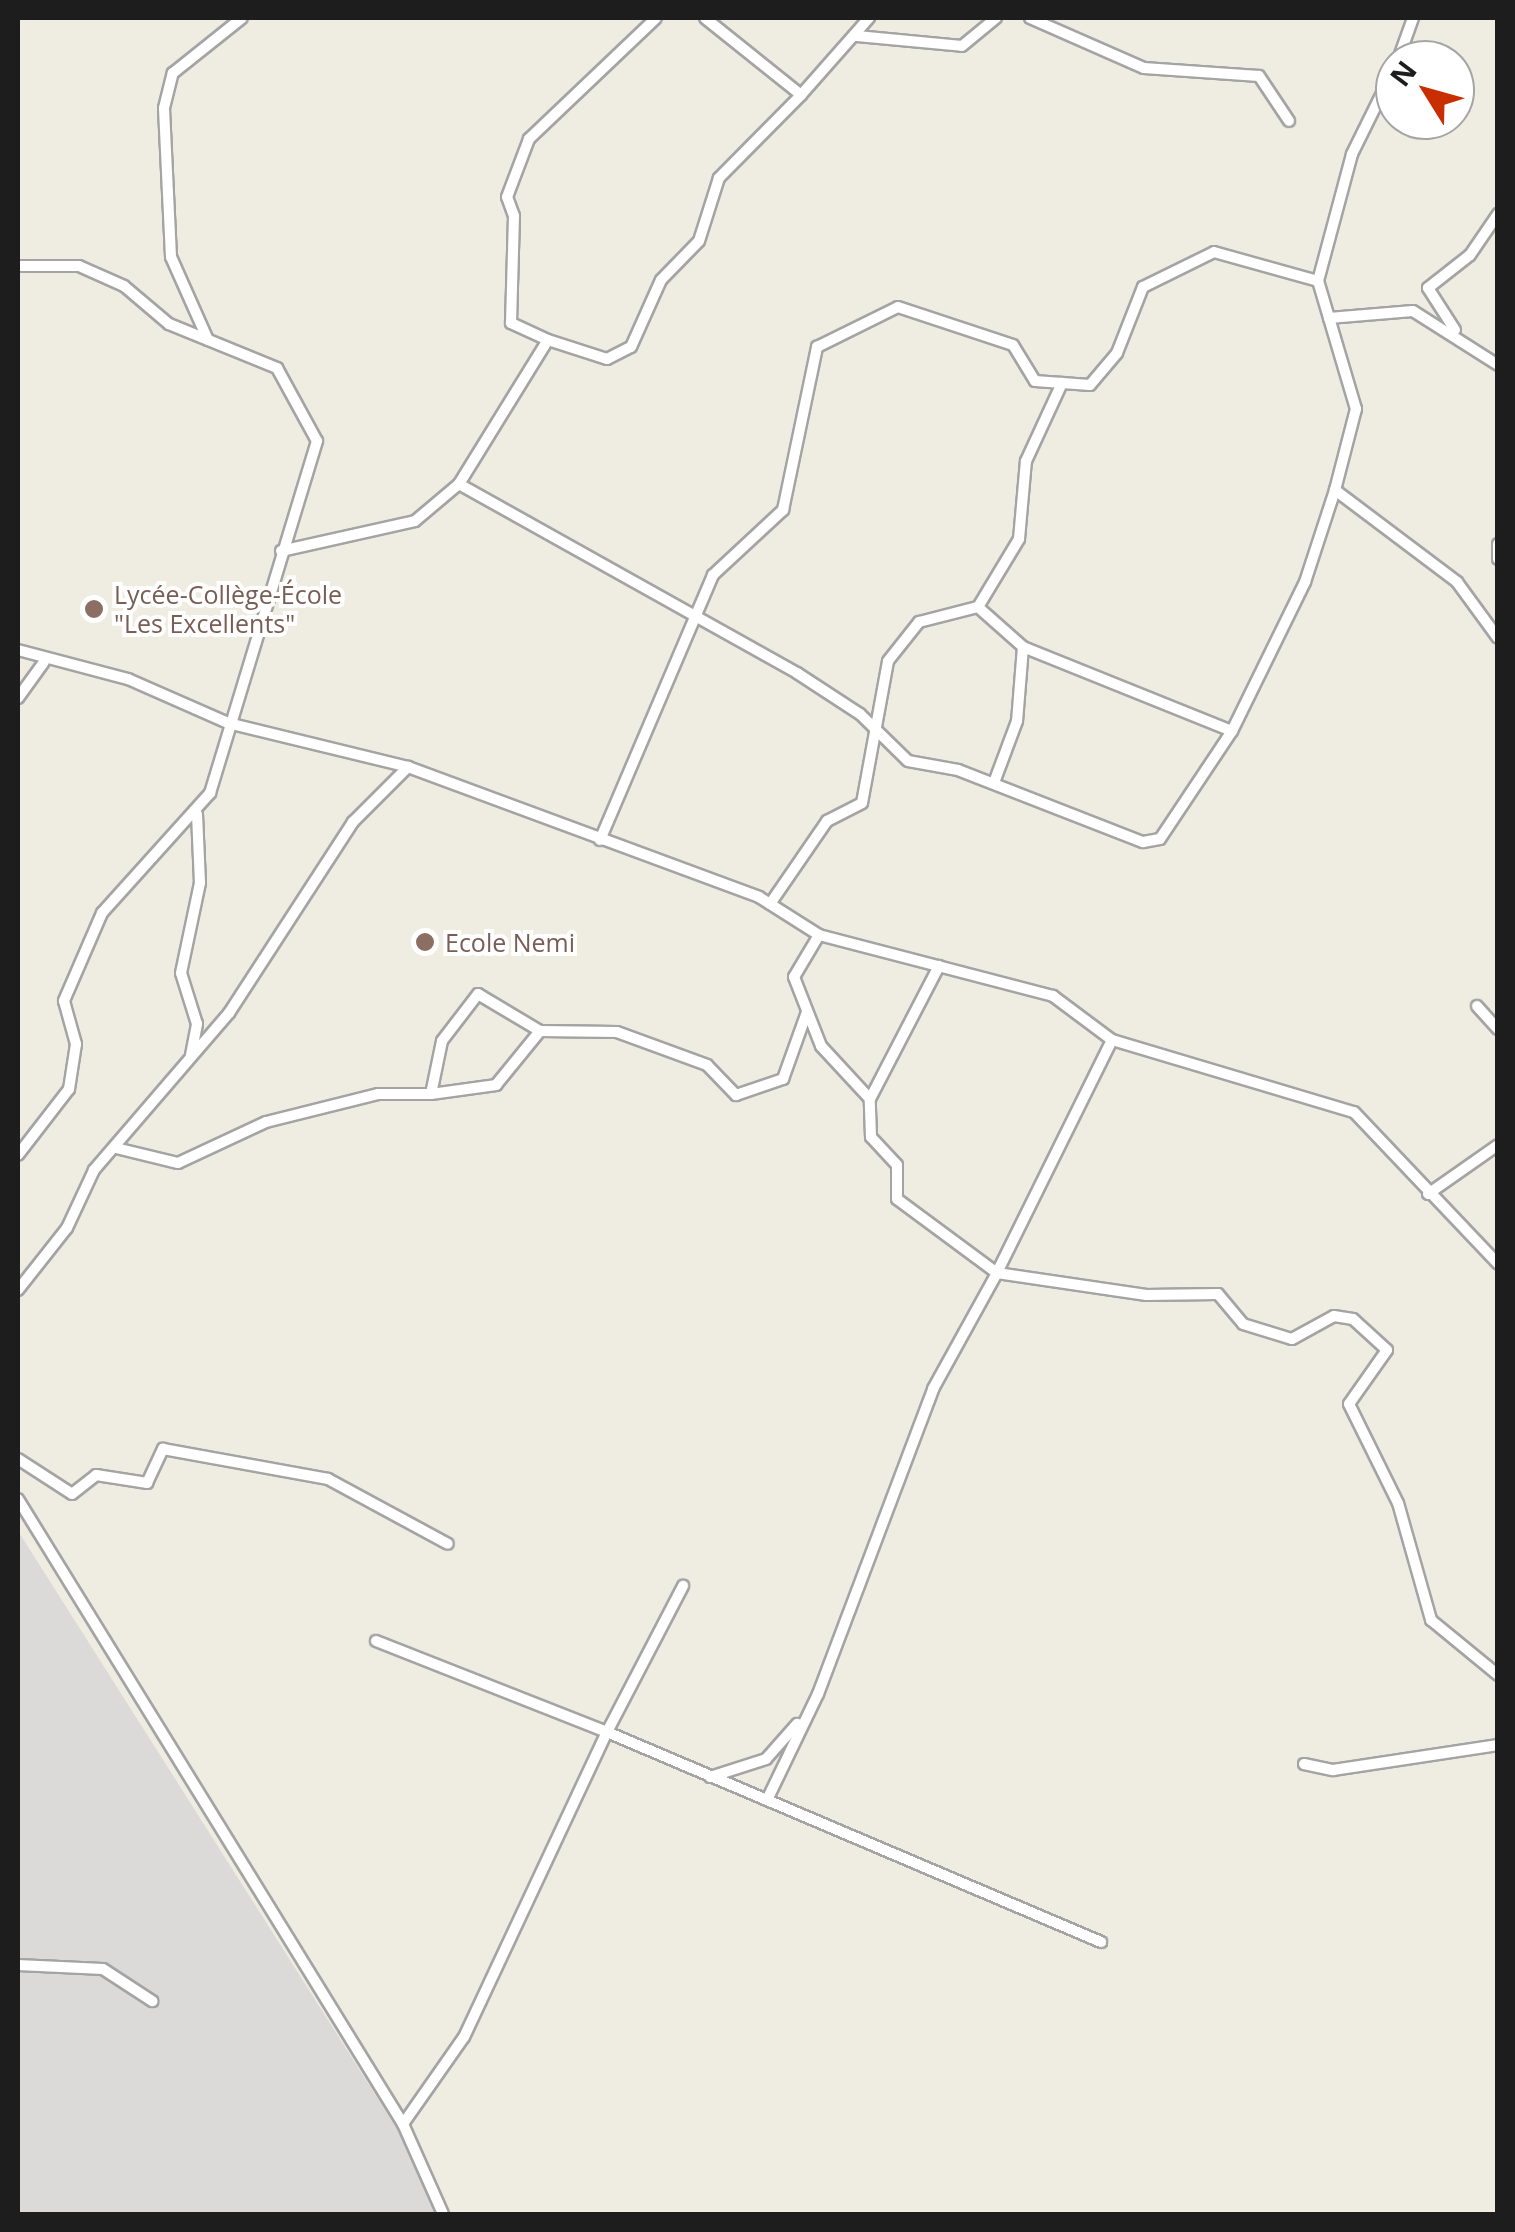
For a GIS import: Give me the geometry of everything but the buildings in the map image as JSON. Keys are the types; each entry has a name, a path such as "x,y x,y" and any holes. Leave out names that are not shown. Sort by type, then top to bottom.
{"street":[{"path":"208,340 172,257 164,108 173,74 242,18"},
{"path":"656,18 528,139 506,198 514,216 510,323 607,359 630,347 662,280 699,241 719,178 858,36 869,18"},
{"path":"704,18 800,95"},
{"path":"858,36 962,46 996,18"},
{"path":"1030,18 1144,68 1259,76 1290,121"},
{"path":"459,484 698,618 876,730 908,761 994,783 1143,842 1160,839 1232,731 1305,582 1335,490 1356,409 1318,281 1352,154 1375,107"},
{"path":"1459,340 1428,288 1470,255 1498,214"},
{"path":"600,840 713,576 782,510 817,348 898,307 1014,345 1036,380 1090,385 1117,353 1143,287 1214,252 1318,281"},
{"path":"18,266 79,266 208,340 277,368 318,441 197,814 200,883 181,974 198,1024 189,1060"},
{"path":"1328,318 1412,311 1498,365"},
{"path":"281,550 390,531 459,484 548,340"},
{"path":"770,904 827,821 862,803 888,661 919,622 978,607 1020,539 1026,461 1062,382"},
{"path":"1335,490 1457,582 1498,638"},
{"path":"1498,544 1498,559"},
{"path":"978,607 1022,647 1232,731"},
{"path":"994,783 1017,721 1022,647"},
{"path":"18,650 44,662 128,679 228,723 408,767 770,904 819,935 1053,996 1112,1040 1354,1112 1498,1264"},
{"path":"18,698 44,662"},
{"path":"18,1290 116,1148 189,1060 353,822 408,767"},
{"path":"18,1155 70,1089 76,1044 64,1001 102,914 197,814"},
{"path":"819,935 794,977 821,1046 870,1099"},
{"path":"939,966 870,1099 870,1137 897,1165 897,1199 998,1273 1146,1295 1218,1294 1243,1324 1292,1339 1334,1316 1353,1319 1387,1350 1349,1404 1398,1503 1431,1620 1498,1675"},
{"path":"430,1094 442,1041 478,994 540,1031 618,1032 706,1065 736,1095 783,1079 807,1012"},
{"path":"1476,1006 1498,1030"},
{"path":"116,1148 178,1162 266,1122 378,1094 430,1094 496,1085 540,1031"},
{"path":"767,1800 818,1694 933,1389 998,1273 1112,1040"},
{"path":"1428,1194 1498,1144"},
{"path":"18,1459 72,1494 96,1475 147,1483 163,1449 310,1475 448,1544"},
{"path":"18,1499 403,2124 443,2214"},
{"path":"403,2124 464,2037 608,1732 684,1586"},
{"path":"376,1641 608,1732 1102,1942"},
{"path":"708,1777 742,1772 781,1748 818,1694"},
{"path":"1304,1764 1332,1770 1498,1745"},
{"path":"18,1965 103,1968 152,2001"}],"shaded area":[{"path":"18,1531 451,2214 18,2214"}],"place":[{"name":"Lycée-Collège-École \"Les Excellents\"","path":"94,609"},
{"name":"Ecole Nemi","path":"425,942"}]}
